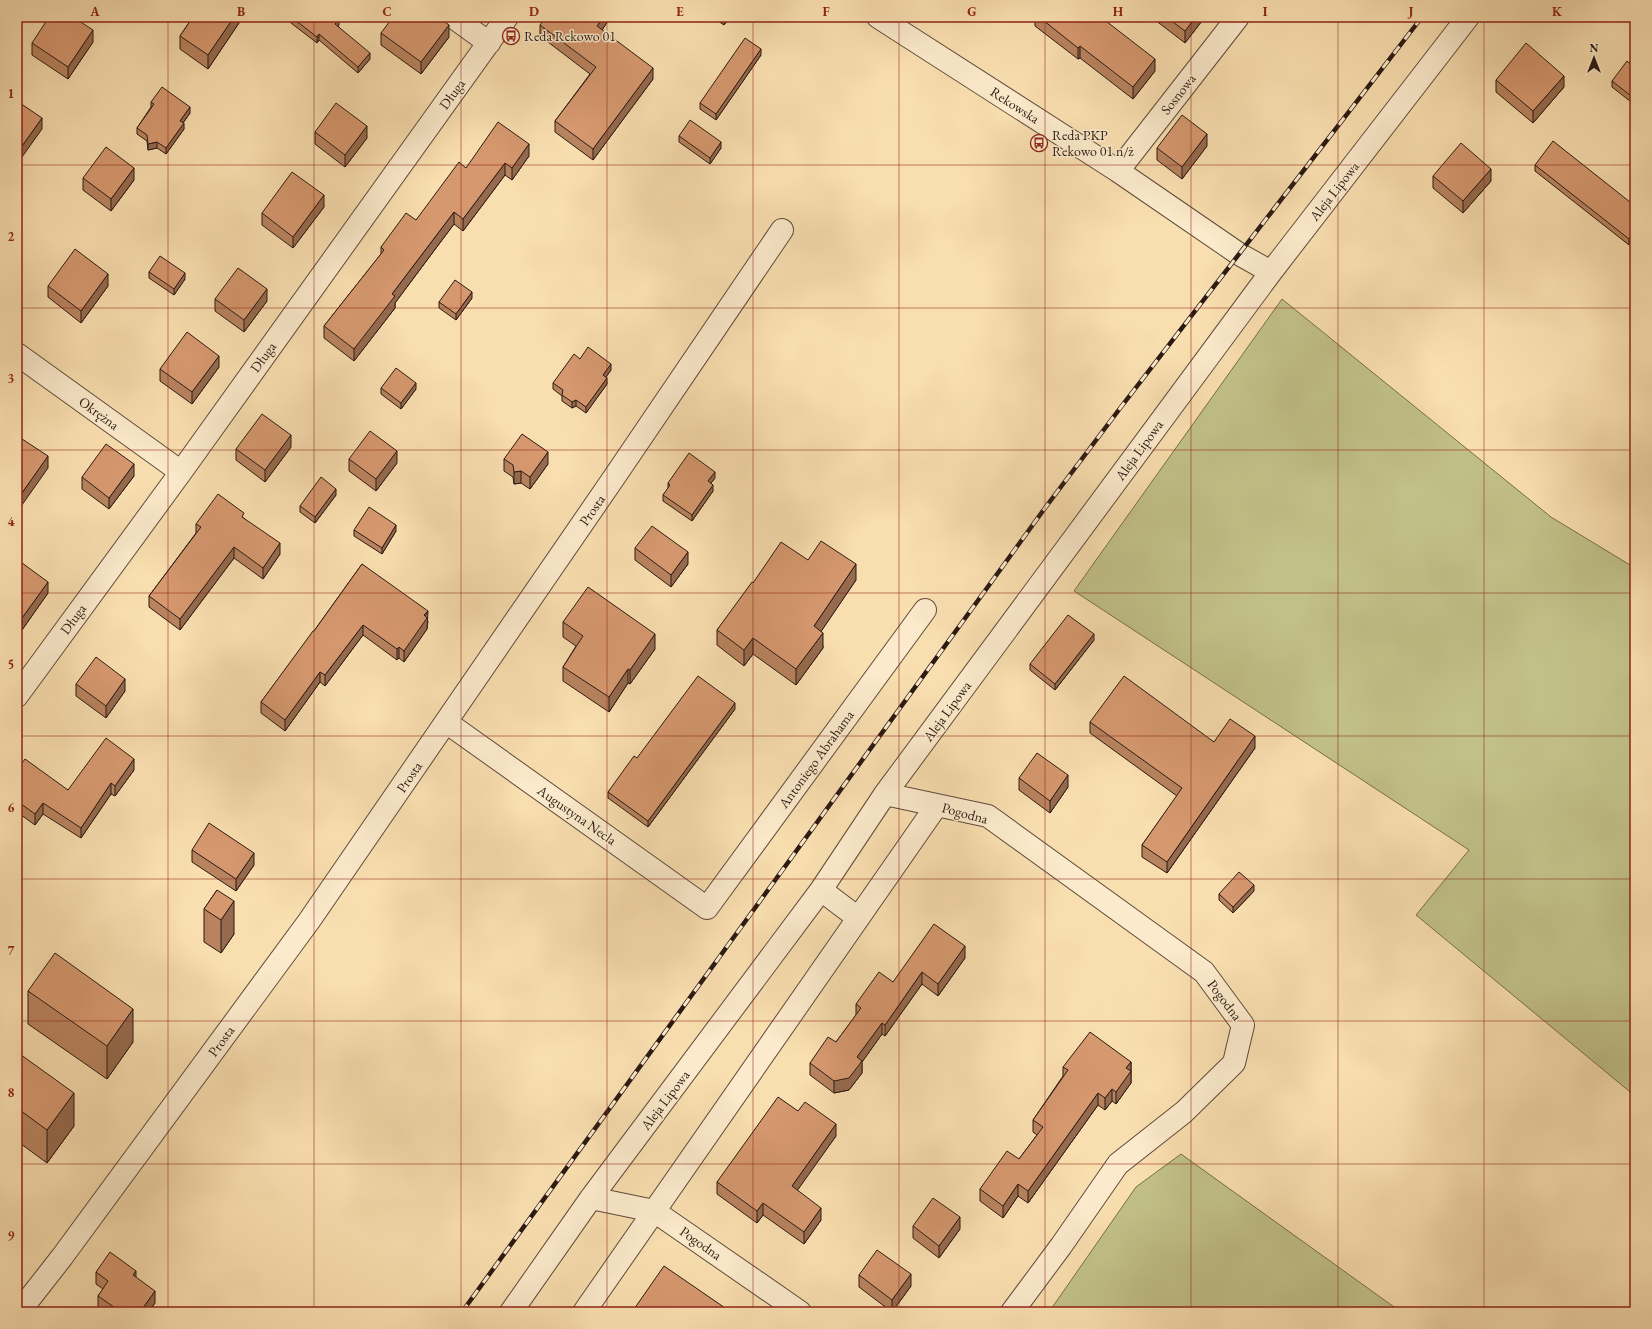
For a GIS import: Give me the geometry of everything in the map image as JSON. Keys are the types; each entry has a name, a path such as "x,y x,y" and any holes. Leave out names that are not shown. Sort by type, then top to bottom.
{"street":[{"path":"453,17 489,43"},
{"name":"Długa","path":"17,696 181,472 507,17"},
{"name":"Rekowska","path":"878,17 1118,171 1240,254 1271,272"},
{"name":"Sosnowa","path":"1118,171 1238,17"},
{"name":"Aleja Lipowa","path":"511,1312 591,1198 821,890 886,794 1271,272 1468,17"},
{"name":"Prosta","path":"18,1312 62,1257 309,921 782,230"},
{"name":"Okrężna","path":"17,354 181,472"},
{"name":"Antoniego Abrahama","path":"707,908 925,610"},
{"name":"Augustyna Necla","path":"446,722 707,908"},
{"name":"Pogodna","path":"886,794 988,816 1204,972 1243,1025 1234,1063 1184,1112 1118,1164 1061,1246 1012,1312"},
{"path":"584,1312 937,805"},
{"path":"821,890 858,918"},
{"name":"Pogodna","path":"591,1198 654,1212 800,1312"}],"shaded area":[{"path":"1282,299 1551,517 1635,568 1635,1096 1416,915 1469,850 1074,591"},
{"path":"1181,1154 1401,1312 1049,1312 1136,1187"}],"building":[{"path":"49,17 73,17 93,30 68,67 32,43"},
{"path":"193,17 234,17 208,55 180,36"},
{"path":"291,17 337,17 339,19 335,24 370,53 358,67 319,34 317,37"},
{"path":"393,17 438,17 449,25 421,62 381,33"},
{"path":"546,17 604,17 597,26 653,68 593,149 555,121 596,67 540,25"},
{"path":"1039,17 1102,17 1155,59 1133,87 1080,46 1078,48"},
{"path":"1166,17 1196,17 1185,31"},
{"path":"745,38 761,49 716,114 700,103"},
{"path":"1526,43 1564,76 1533,111 1496,80"},
{"path":"1627,61 1635,68 1635,99 1612,81"},
{"path":"162,87 190,107 180,121 184,123 166,148 157,142 148,144 147,135 137,128 154,104 151,102"},
{"path":"17,101 42,118 17,153"},
{"path":"336,103 367,126 345,155 315,132"},
{"path":"1182,115 1207,134 1182,167 1157,148"},
{"path":"690,120 721,142 710,158 679,136"},
{"path":"498,122 529,144 512,168 505,163 463,219 454,212 392,294 395,296 354,349 324,326 384,250 381,247 406,213 416,220 459,162 466,168"},
{"path":"1553,141 1635,206 1635,231 1629,239 1535,165"},
{"path":"1461,143 1491,169 1463,201 1433,176"},
{"path":"106,147 134,168 111,199 83,178"},
{"path":"292,172 324,195 293,237 262,213"},
{"path":"75,249 108,274 81,311 48,286"},
{"path":"160,256 185,273 174,289 149,272"},
{"path":"238,268 267,289 244,320 215,299"},
{"path":"455,280 472,292 456,314 439,302"},
{"path":"187,332 219,356 192,392 160,369"},
{"path":"588,347 611,364 603,375 607,378 586,407 576,400 572,402 562,395 563,390 553,383 574,354 580,359"},
{"path":"396,368 416,383 401,403 381,388"},
{"path":"17,382 21,385 17,390"},
{"path":"262,414 291,435 265,470 236,449"},
{"path":"370,431 397,451 376,479 349,459"},
{"path":"522,434 548,452 530,477 521,471 514,472 513,465 504,459"},
{"path":"19,437 48,456 17,500 17,440"},
{"path":"106,444 134,464 109,498 82,477"},
{"path":"689,453 715,472 708,481 713,485 692,515 663,495 670,485 668,483"},
{"path":"321,477 336,489 315,517 300,506"},
{"path":"218,494 244,513 242,517 280,543 263,568 234,547 180,619 149,596 201,527 196,524"},
{"path":"369,507 396,525 382,548 354,530"},
{"path":"652,526 688,552 671,575 635,548"},
{"path":"821,541 856,564 814,626 823,633 796,669 753,638 744,650 717,630 752,582 753,583 781,542 808,560"},
{"path":"18,560 48,582 22,618 17,615"},
{"path":"362,564 428,611 424,615 427,618 404,651 399,647 397,649 363,625 325,675 320,672 285,720 261,702"},
{"path":"588,587 655,634 609,697 563,667 583,636 563,622"},
{"path":"1068,615 1094,634 1055,684 1030,664"},
{"path":"96,657 125,679 106,706 76,684"},
{"path":"698,676 735,703 648,821 608,792 634,756 637,758"},
{"path":"1124,676 1214,742 1230,719 1255,736 1167,862 1142,845 1182,788 1090,722"},
{"path":"106,738 134,759 115,786 111,783 81,828 43,803 35,814 17,801 17,770 25,759 68,790"},
{"path":"1037,753 1068,775 1050,801 1019,778"},
{"path":"209,823 254,853 236,879 192,850"},
{"path":"1239,872 1254,885 1233,907 1219,894"},
{"path":"217,890 234,901 221,920 204,909"},
{"path":"934,924 965,946 938,984 922,972 885,1025 882,1023 857,1057 862,1061 849,1078 834,1081 810,1063 828,1037 836,1042 861,1008 856,1004 879,972 893,982"},
{"path":"55,953 133,1009 107,1046 28,991"},
{"path":"1090,1032 1131,1062 1126,1068 1131,1071 1116,1092 1112,1089 1105,1098 1098,1093 1028,1191 1018,1184 1003,1206 980,1189 1007,1151 1019,1159 1043,1127 1033,1120 1068,1070 1063,1067"},
{"path":"17,1052 74,1093 47,1130 17,1108"},
{"path":"778,1097 798,1111 805,1102 836,1124 792,1186 821,1208 804,1232 763,1203 757,1211 717,1182"},
{"path":"933,1198 960,1217 939,1246 913,1226"},
{"path":"877,1250 911,1274 892,1300 859,1275"},
{"path":"110,1252 136,1271 133,1275 155,1291 140,1312 121,1312 98,1296 108,1281 96,1272"},
{"path":"664,1266 731,1312 632,1312"}],"railway":[{"path":"462,1312 1045,508 1121,407 1422,17"}],"place":[{"name":"Reda Rekowo 01","path":"511,36"},
{"name":"Reda PKP Rekowo 01 n/ż","path":"1039,143"}]}
